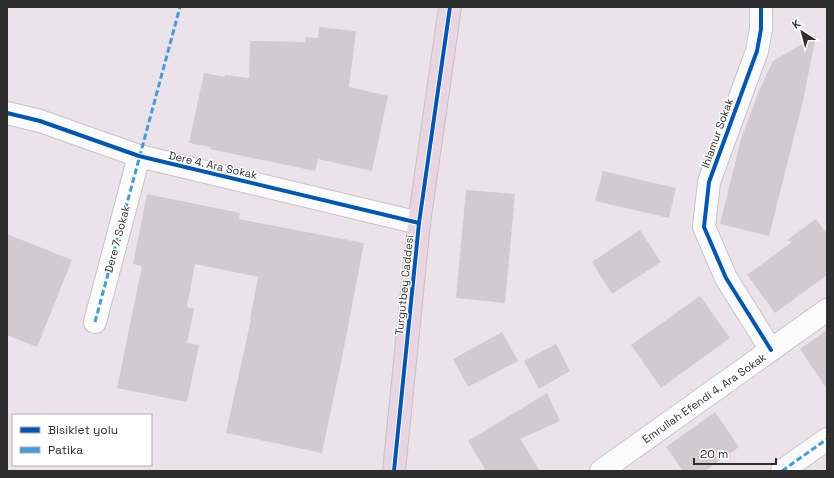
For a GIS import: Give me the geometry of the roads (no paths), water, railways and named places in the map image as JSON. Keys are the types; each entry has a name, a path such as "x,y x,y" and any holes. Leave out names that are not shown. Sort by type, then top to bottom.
{"main road":[{"name":"Turgutbey Caddesi","path":"394,471 419,223 450,7"}],"street":[{"name":"Ihlamur Sokak","path":"761,7 761,29 757,52 709,182 704,227 726,278 771,350"},
{"name":"Dere 4. Ara Sokak","path":"7,113 40,121 139,156 419,223"},
{"name":"Dere 7. Sokak","path":"95,322 139,156"},
{"name":"Emrullah Efendi 4. Ara Sokak","path":"600,471 827,310"},
{"path":"782,471 827,439"}]}
